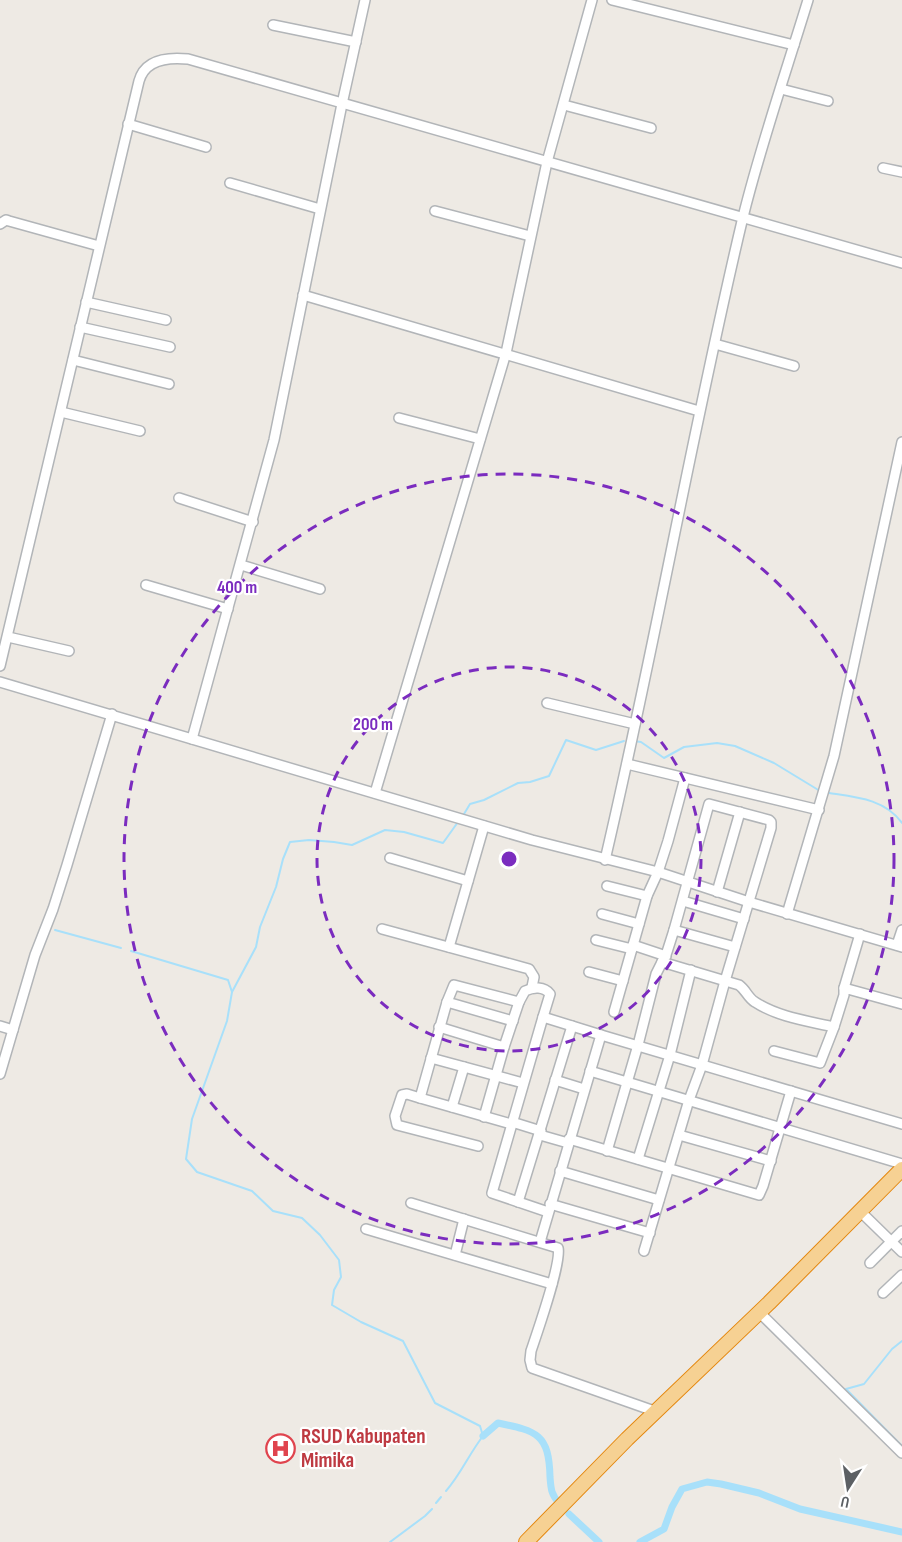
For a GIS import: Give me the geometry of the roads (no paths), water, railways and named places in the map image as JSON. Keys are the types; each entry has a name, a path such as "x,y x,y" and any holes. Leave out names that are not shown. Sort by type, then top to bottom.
{"highway":[{"path":"536,1542 657,1412 902,1169"},
{"path":"526,1542 800,1282 902,1177"}],"street":[{"path":"192,739 274,440 365,0"},
{"path":"375,793 506,353 547,162 592,0"},
{"path":"612,0 794,45"},
{"path":"605,860 627,764 699,411 743,218 808,0"},
{"path":"273,25 356,42"},
{"path":"0,666 128,124 142,73 149,65 166,58 188,59 902,262"},
{"path":"781,89 828,101"},
{"path":"564,105 651,128"},
{"path":"128,124 206,147"},
{"path":"884,168 902,172"},
{"path":"230,183 320,209"},
{"path":"435,211 531,236"},
{"path":"0,224 6,220 99,246"},
{"path":"303,295 699,411"},
{"path":"86,302 166,320"},
{"path":"80,327 170,347"},
{"path":"715,344 794,366"},
{"path":"73,360 169,384"},
{"path":"61,412 140,431"},
{"path":"399,418 480,439"},
{"path":"787,914 834,756 902,442"},
{"path":"179,498 252,522"},
{"path":"240,565 320,590"},
{"path":"146,585 228,609"},
{"path":"8,638 69,651"},
{"path":"0,682 484,826 605,860 658,872 749,903 899,946 902,930"},
{"path":"547,703 635,724"},
{"path":"0,1074 40,938 53,909 112,714"},
{"path":"627,764 819,810"},
{"path":"614,1011 647,896 658,872 685,778"},
{"path":"607,1151 656,974 674,930 714,785"},
{"path":"644,1251 689,1100 702,1065 771,825 769,820 709,804"},
{"path":"717,892 740,812"},
{"path":"449,948 484,826"},
{"path":"390,858 468,881"},
{"path":"607,886 647,896"},
{"path":"682,901 744,919"},
{"path":"602,914 639,924"},
{"path":"382,929 529,969 534,976 532,987"},
{"path":"674,930 735,947"},
{"path":"774,1052 820,1063 834,1027 860,934"},
{"path":"596,940 632,947 691,970 740,985 745,988 752,1000 769,1009 834,1027"},
{"path":"638,1159 670,1055 691,970"},
{"path":"589,972 623,981"},
{"path":"420,1098 452,986 456,985 519,1002"},
{"path":"484,1117 495,1074 523,992 532,987 548,991 550,994 492,1193 518,1202 650,1233"},
{"path":"844,988 902,1004"},
{"path":"447,1002 513,1021"},
{"path":"543,1017 902,1124"},
{"path":"0,1026 13,1030"},
{"path":"518,1202 572,1026"},
{"path":"439,1027 504,1047"},
{"path":"540,1242 601,1035"},
{"path":"431,1058 524,1083"},
{"path":"452,1107 464,1067"},
{"path":"590,1071 781,1126 902,1164"},
{"path":"555,1080 584,1089"},
{"path":"478,1146 397,1125 395,1116 402,1095 410,1094 759,1195 791,1091"},
{"path":"679,1135 771,1161"},
{"path":"560,1171 659,1200"},
{"path":"411,1203 557,1247 560,1251 552,1284 531,1352 532,1368 657,1412"},
{"path":"864,1215 902,1252"},
{"path":"455,1255 464,1219"},
{"path":"366,1229 552,1284"},
{"path":"870,1263 902,1231"},
{"path":"883,1293 902,1275"},
{"path":"763,1316 902,1454"}],"waterway":[{"path":"464,814 470,804 484,800 518,783 549,776 566,740 596,750 624,741"},
{"path":"634,741 641,742 664,758 684,747 717,743 735,746 774,763 820,791"},
{"path":"829,793 879,804 902,823"},
{"path":"232,992 256,947 260,927 290,842 309,840 352,845 385,830 404,832 443,843 458,822"},
{"path":"55,930 121,948"},
{"path":"131,951 228,980 232,992 227,1021 192,1119 186,1159 197,1172 252,1191 273,1211 302,1218 320,1235 339,1260 341,1277 334,1290 332,1305 361,1322 403,1341 435,1403 480,1426 483,1436 446,1491"},
{"path":"902,1341 892,1349 864,1384 846,1389 902,1446"},
{"path":"483,1436 498,1423 531,1432 538,1437 547,1452 552,1491 559,1503"},
{"path":"640,1542 664,1529 682,1489 707,1482 759,1493 800,1509 902,1532"},
{"path":"436,1503 441,1497"},
{"path":"390,1542 432,1509"},
{"path":"569,1514 599,1542"}],"place":[{"name":"RSUD Kabupaten Mimika","path":"280,1448"}]}
